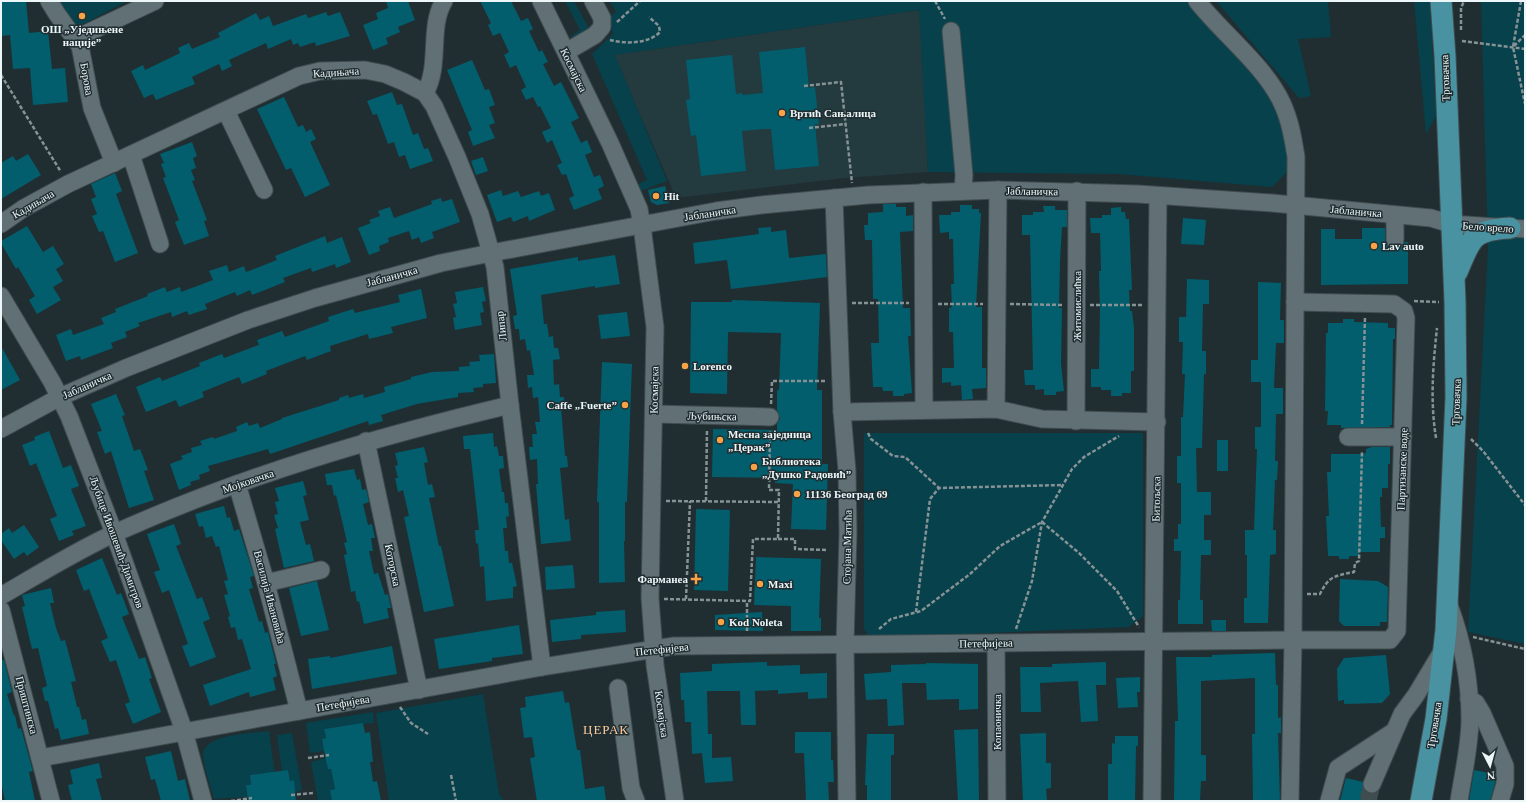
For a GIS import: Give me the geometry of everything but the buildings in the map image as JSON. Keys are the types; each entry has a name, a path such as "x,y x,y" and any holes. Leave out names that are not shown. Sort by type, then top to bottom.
{"main road":[{"name":"Трговачка","path":"1421,801 1436,719 1448,602 1457,367 1445,56 1441,1"},
{"path":"1454,278 1465,251 1476,236 1486,230 1517,228"}],"street":[{"name":"Борова","path":"49,1 80,46 92,108 114,163"},
{"path":"83,34 155,1"},
{"path":"424,93 431,80 438,14 444,1"},
{"name":"Космајска","path":"541,1 610,143 639,209 642,226 655,327 654,414 650,502 650,598 654,648 675,801"},
{"path":"566,52 597,34 603,22 593,1"},
{"path":"1197,1 1220,29 1263,73 1282,102 1289,122 1295,150 1297,206 1290,801"},
{"path":"951,31 964,175 963,191"},
{"name":"Кадињача","path":"1,224 24,208 68,184 299,76 320,71 365,70 385,74 424,93"},
{"name":"Липар","path":"424,93 434,106 454,150 480,214 495,267 510,405 542,667"},
{"path":"226,111 264,190"},
{"path":"131,155 160,244"},
{"path":"996,409 998,190"},
{"name":"Јабланичка","path":"1,429 60,397 169,350 256,317 359,285 441,263 619,228 642,226 716,211 834,198 923,192 998,190 1077,191 1297,206 1431,218 1451,224"},
{"name":"Житомислићка","path":"1076,421 1077,191"},
{"path":"923,192 924,410"},
{"name":"Битољска","path":"1152,801 1147,637 1157,422 1158,196"},
{"name":"Стојана Матића","path":"834,198 842,412 846,448 848,533 854,644 847,801"},
{"path":"1395,215 1395,240"},
{"name":"Бело врело","path":"1451,224 1517,228"},
{"name":"Љубице Ивошевић-Димитров","path":"1,296 60,397 114,533 184,731 203,801"},
{"name":"Партизанске воде","path":"1293,640 1390,640 1397,631 1406,318 1404,311 1394,304 1295,302"},
{"name":"Мојковачка","path":"1,596 65,558 114,533 237,484 366,441 510,405"},
{"path":"842,412 996,409 1042,419 1157,422"},
{"name":"Љубињска","path":"654,414 770,417"},
{"path":"1355,437 1403,438"},
{"name":"Которска","path":"366,441 419,690"},
{"name":"Василија Ивановића","path":"237,484 266,583 299,711"},
{"path":"266,583 321,570"},
{"path":"1448,602 1459,634 1469,698 1470,719 1461,800"},
{"name":"Приштинска","path":"1,610 51,801"},
{"name":"Петефијева","path":"40,758 542,667 674,646 1004,643 1147,637 1293,640"},
{"name":"Копаоничка","path":"997,801 1004,643"},
{"path":"1372,784 1402,714 1416,695 1444,648"},
{"path":"618,688 631,788 636,801"},
{"path":"1469,698 1476,703 1482,713 1504,766 1506,784 1500,801"},
{"path":"1329,801 1338,768 1393,732"}],"path":[{"path":"618,20 640,1"},
{"path":"935,1 951,31"},
{"path":"1464,1 1460,8 1462,41 1525,49"},
{"path":"1521,1 1513,47 1525,104"},
{"path":"597,34 616,41 643,42 656,36 660,32 659,26 649,16"},
{"path":"1513,47 1525,36"},
{"path":"1,75 7,87 21,105 68,184"},
{"path":"804,86 841,82 852,186"},
{"path":"809,128 846,124"},
{"path":"1439,294 1439,309"},
{"path":"1412,301 1439,302"},
{"path":"1303,594 1320,594 1332,576 1354,572 1355,563 1359,561 1355,437 1365,314 1369,314"},
{"path":"1438,322 1432,365 1433,417 1438,445"},
{"path":"778,539 779,490 769,490 772,381 841,381"},
{"path":"1004,643 1032,580 1042,522 1072,469 1084,457 1114,440 1134,422"},
{"path":"1454,424 1483,451 1525,505"},
{"path":"706,501 707,425"},
{"path":"868,433 871,439 893,456 905,457 940,488 1063,485"},
{"path":"916,612 930,499 940,488"},
{"path":"662,502 690,500 779,502"},
{"path":"686,599 690,500"},
{"path":"854,644 891,619 916,612 931,603 970,574 1000,546 1042,522"},
{"path":"1042,522 1079,553 1117,592 1147,637"},
{"path":"746,645 747,601 750,601 753,539 795,539 795,549 826,550"},
{"path":"650,598 747,601"},
{"path":"1459,634 1525,648"},
{"path":"394,694 400,709 411,723 428,734"},
{"path":"308,758 329,755"},
{"path":"451,775 456,801"},
{"path":"291,795 313,793"},
{"path":"231,801 252,798"}],"shaded area":[{"name":"ОШ „Уједињене нације”","path":"57,1 127,1 78,27 62,11"},
{"path":"565,1 574,1 588,27 592,25 590,31 574,39 571,36 580,30"},
{"path":"610,1 1189,1 1216,36 1253,70 1277,106 1288,140 1287,172 1272,187 1119,174 928,172 919,10 615,55 667,181 641,191 638,184 647,180 592,54 613,34 608,17 616,12"},
{"path":"1216,1 1328,1 1331,37 1298,39 1311,96 1299,98"},
{"path":"1414,1 1430,1 1436,116 1426,134"},
{"path":"1481,1 1525,1 1525,644 1468,632 1488,247"},
{"name":"Вртић Сањалица","path":"920,10 928,172 845,178 676,198 614,55"},
{"path":"864,433 1143,433 1143,616 1129,627 870,638 864,629"},
{"path":"483,694 499,794 504,801 389,801 376,713"},
{"path":"373,712 374,723 350,725 341,734 340,726 324,729 326,738 322,739 324,751 310,753 306,723"},
{"path":"269,731 276,782 265,783 264,773 250,775 251,785 246,785 247,797 214,799 203,758 206,747 220,738"},
{"path":"292,733 302,790 295,792 293,780 290,781 288,770 282,771 277,735"},
{"path":"326,758 328,769 331,769 335,789 330,790 332,801 318,801 311,762"}],"tunnel":[{"path":"1368,801 1372,784"}],"place":[{"name":"ОШ „Уједињене нације”","path":"82,16"},
{"name":"Вртић Сањалица","path":"782,113"},
{"name":"Hit","path":"656,196"},
{"name":"Lav auto","path":"1374,246"},
{"name":"Lorenco","path":"685,366"},
{"name":"Caffe „Fuerte”","path":"625,405"},
{"name":"Месна заједница „Церак”","path":"720,440"},
{"name":"Библиотека „Душко Радовић”","path":"754,467"},
{"name":"11136 Београд 69","path":"797,494"},
{"name":"Фарманеа","path":"696,579"},
{"name":"Maxi","path":"760,584"},
{"name":"Kod Noleta","path":"721,622"}],"district":[{"name":"ЦЕРАК","path":"606,729"}]}
